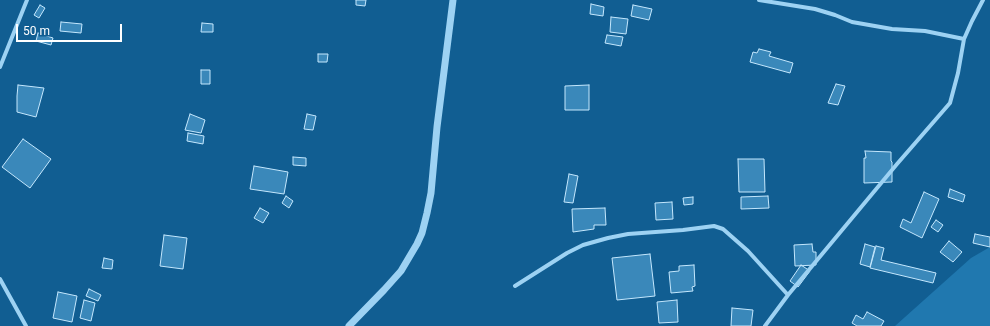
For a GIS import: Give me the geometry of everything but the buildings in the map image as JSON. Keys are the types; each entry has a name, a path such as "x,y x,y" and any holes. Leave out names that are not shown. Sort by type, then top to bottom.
{"street":[{"path":"0,67 27,0"},
{"path":"349,326 401,271 422,233 430,193 453,0"},
{"path":"759,0 815,9 852,22 892,29 925,31 964,39"},
{"path":"765,326 788,295 892,170 950,104 958,73 964,39 983,0"},
{"path":"515,286 567,253 583,245 628,234 714,226 723,229 748,251 788,295"},
{"path":"0,279 26,326"}],"shaded area":[{"path":"990,247 990,326 895,326 971,258"}]}
